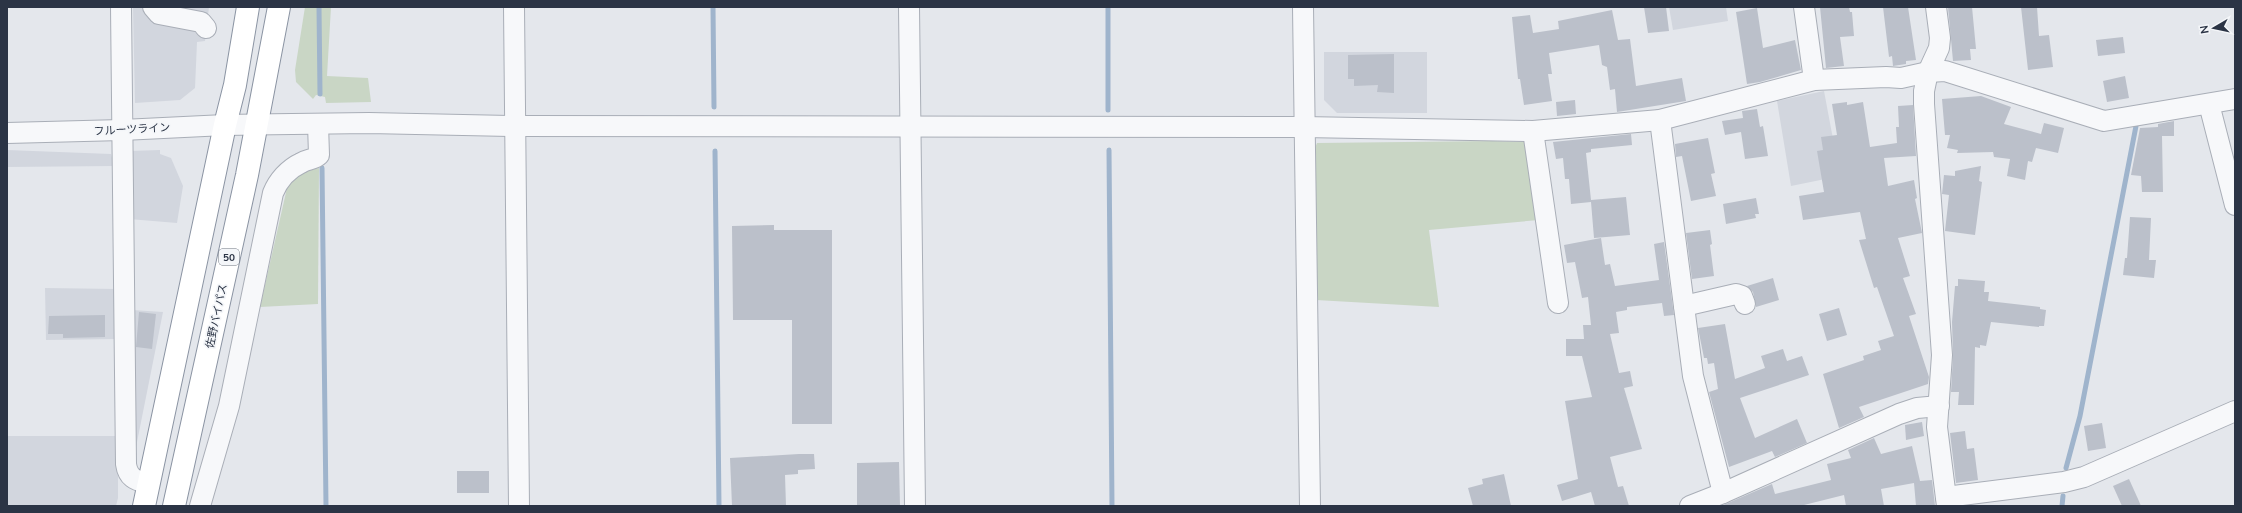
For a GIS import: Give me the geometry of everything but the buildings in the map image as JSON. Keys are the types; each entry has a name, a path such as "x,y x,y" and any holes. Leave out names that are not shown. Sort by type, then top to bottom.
{"highway":[{"path":"144,506 225,125 235,85 248,7"},
{"name":"佐野バイパス","path":"174,506 256,126 279,7"}],"street":[{"path":"121,7 126,464 128,473 133,479 148,484"},
{"path":"153,7 159,14 201,22 206,28"},
{"path":"514,7 519,506"},
{"path":"909,7 915,506"},
{"path":"1303,7 1310,506"},
{"path":"1804,7 1814,80"},
{"path":"1936,7 1940,38 1939,48 1928,72 1924,91 1924,104 1942,355 1937,427 1947,502 2064,482 2084,477 2235,411"},
{"name":"フルーツライン","path":"7,133 122,130 225,125 256,126 369,123 514,126 1304,127 1533,131 1660,120 1814,80 1886,77 1901,78 1928,72 1945,71 2104,121 2235,99"},
{"path":"2209,104 2235,205"},
{"path":"1660,120 1693,376 1702,416 1723,493"},
{"path":"200,506 229,406 273,194 278,182 286,174 301,163 316,158 319,155 318,124"},
{"path":"1533,131 1558,303"},
{"path":"1684,306 1736,294 1742,296 1745,304"},
{"path":"1690,506 1723,493 1899,414 1918,408 1939,406"}],"shaded area":[{"path":"133,7 209,7 205,41 197,42 195,88 180,100 135,103"},
{"path":"1669,7 1726,7 1728,21 1673,30"},
{"path":"1324,52 1427,52 1427,113 1337,113 1324,100"},
{"path":"1824,91 1840,176 1791,186 1777,101"},
{"path":"7,150 111,154 114,166 7,167"},
{"path":"160,150 160,154 171,158 183,186 177,223 129,219 130,151"},
{"path":"45,288 117,289 118,339 46,340"},
{"path":"132,310 163,312 135,452"},
{"path":"7,436 118,436 118,498 116,506 7,506"}],"green space":[{"path":"305,7 331,7 327,76 368,78 371,102 326,103 325,97 316,95 313,99 296,82 295,70"},
{"path":"1524,142 1530,148 1539,220 1429,230 1439,307 1316,300 1315,148 1317,143"},
{"path":"319,168 318,304 260,307 287,188 300,174"}],"waterway":[{"path":"319,7 320,94"},
{"path":"713,7 714,107"},
{"path":"1108,7 1108,110"},
{"path":"2066,468 2080,416 2136,126"},
{"path":"1109,150 1112,506"},
{"path":"715,151 719,506"},
{"path":"322,168 326,506"},
{"path":"2062,506 2063,496"}]}
